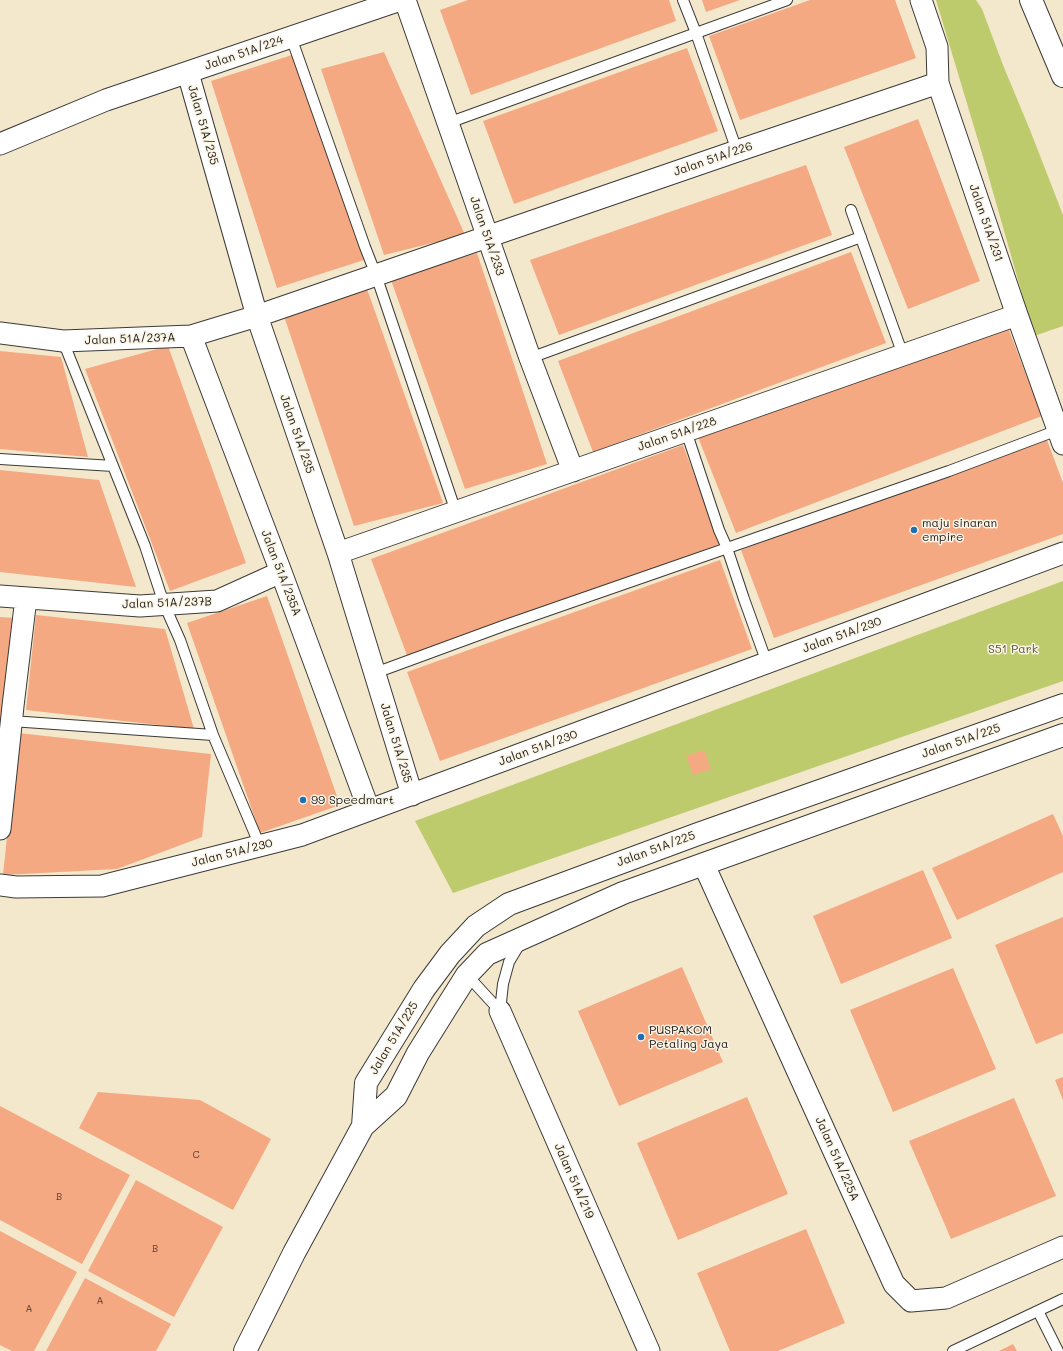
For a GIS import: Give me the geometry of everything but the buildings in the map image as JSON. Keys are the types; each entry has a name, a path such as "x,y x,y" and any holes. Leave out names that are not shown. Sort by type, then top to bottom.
{"street":[{"name":"Jalan 51A/224","path":"0,144 106,100 400,0"},
{"name":"Jalan 51A/233","path":"404,0 530,358 573,471"},
{"name":"Jalan 51A/231","path":"921,0 938,47 938,83 1060,437"},
{"path":"1031,0 1063,76"},
{"name":"Jalan 51A/235","path":"188,73 257,316 338,553 412,795"},
{"name":"Jalan 51A/226","path":"376,275 737,150 938,83"},
{"name":"Jalan 51A/237A","path":"0,333 63,341 191,336 257,316 376,275"},
{"name":"Jalan 51A/228","path":"338,553 1017,315"},
{"name":"Jalan 51A/235A","path":"191,336 281,572 369,810"},
{"name":"Jalan 51A/230","path":"0,885 16,887 102,886 302,835 1063,553"},
{"name":"Jalan 51A/237B","path":"0,596 140,606 217,601 281,572"},
{"path":"0,829 26,598"},
{"name":"Jalan 51A/225","path":"362,1126 366,1083 424,989 450,954 476,926 509,904 691,836 1063,705"},
{"name":"Jalan 51A/225","path":"245,1351 294,1253 362,1126 396,1096 418,1053 467,975 487,954 624,893 1063,735"},
{"name":"Jalan 51A/225A","path":"704,865 894,1284 911,1301 946,1298 1063,1246"},
{"name":"Jalan 51A/219","path":"500,1011 649,1351"}],"lane":[{"path":"683,0 737,150"},
{"path":"448,122 787,0"},
{"path":"291,37 376,275 456,512"},
{"path":"851,210 903,355"},
{"path":"530,358 861,237"},
{"path":"63,341 145,546 164,604 180,640 213,735 260,846"},
{"path":"686,431 719,530 727,548 767,663"},
{"path":"375,673 503,626 949,471 1060,437"},
{"path":"0,460 113,466"},
{"path":"11,721 213,735"},
{"path":"500,1011 503,984 509,962 524,937"},
{"name":"Jalan 51A/219","path":"467,975 500,1011"},
{"path":"953,1351 1063,1299"},
{"path":"1038,1311 1058,1351"}],"green space":[{"path":"936,0 976,0 982,9 1063,215 1063,326 1034,336 983,157"},
{"name":"S51 Park","path":"1063,581 1063,681 453,893 415,821"}],"place":[{"name":"maju sinaran empire","path":"914,530"},
{"name":"99 Speedmart","path":"303,800"},
{"name":"PUSPAKOM Petaling Jaya","path":"641,1037"}]}
